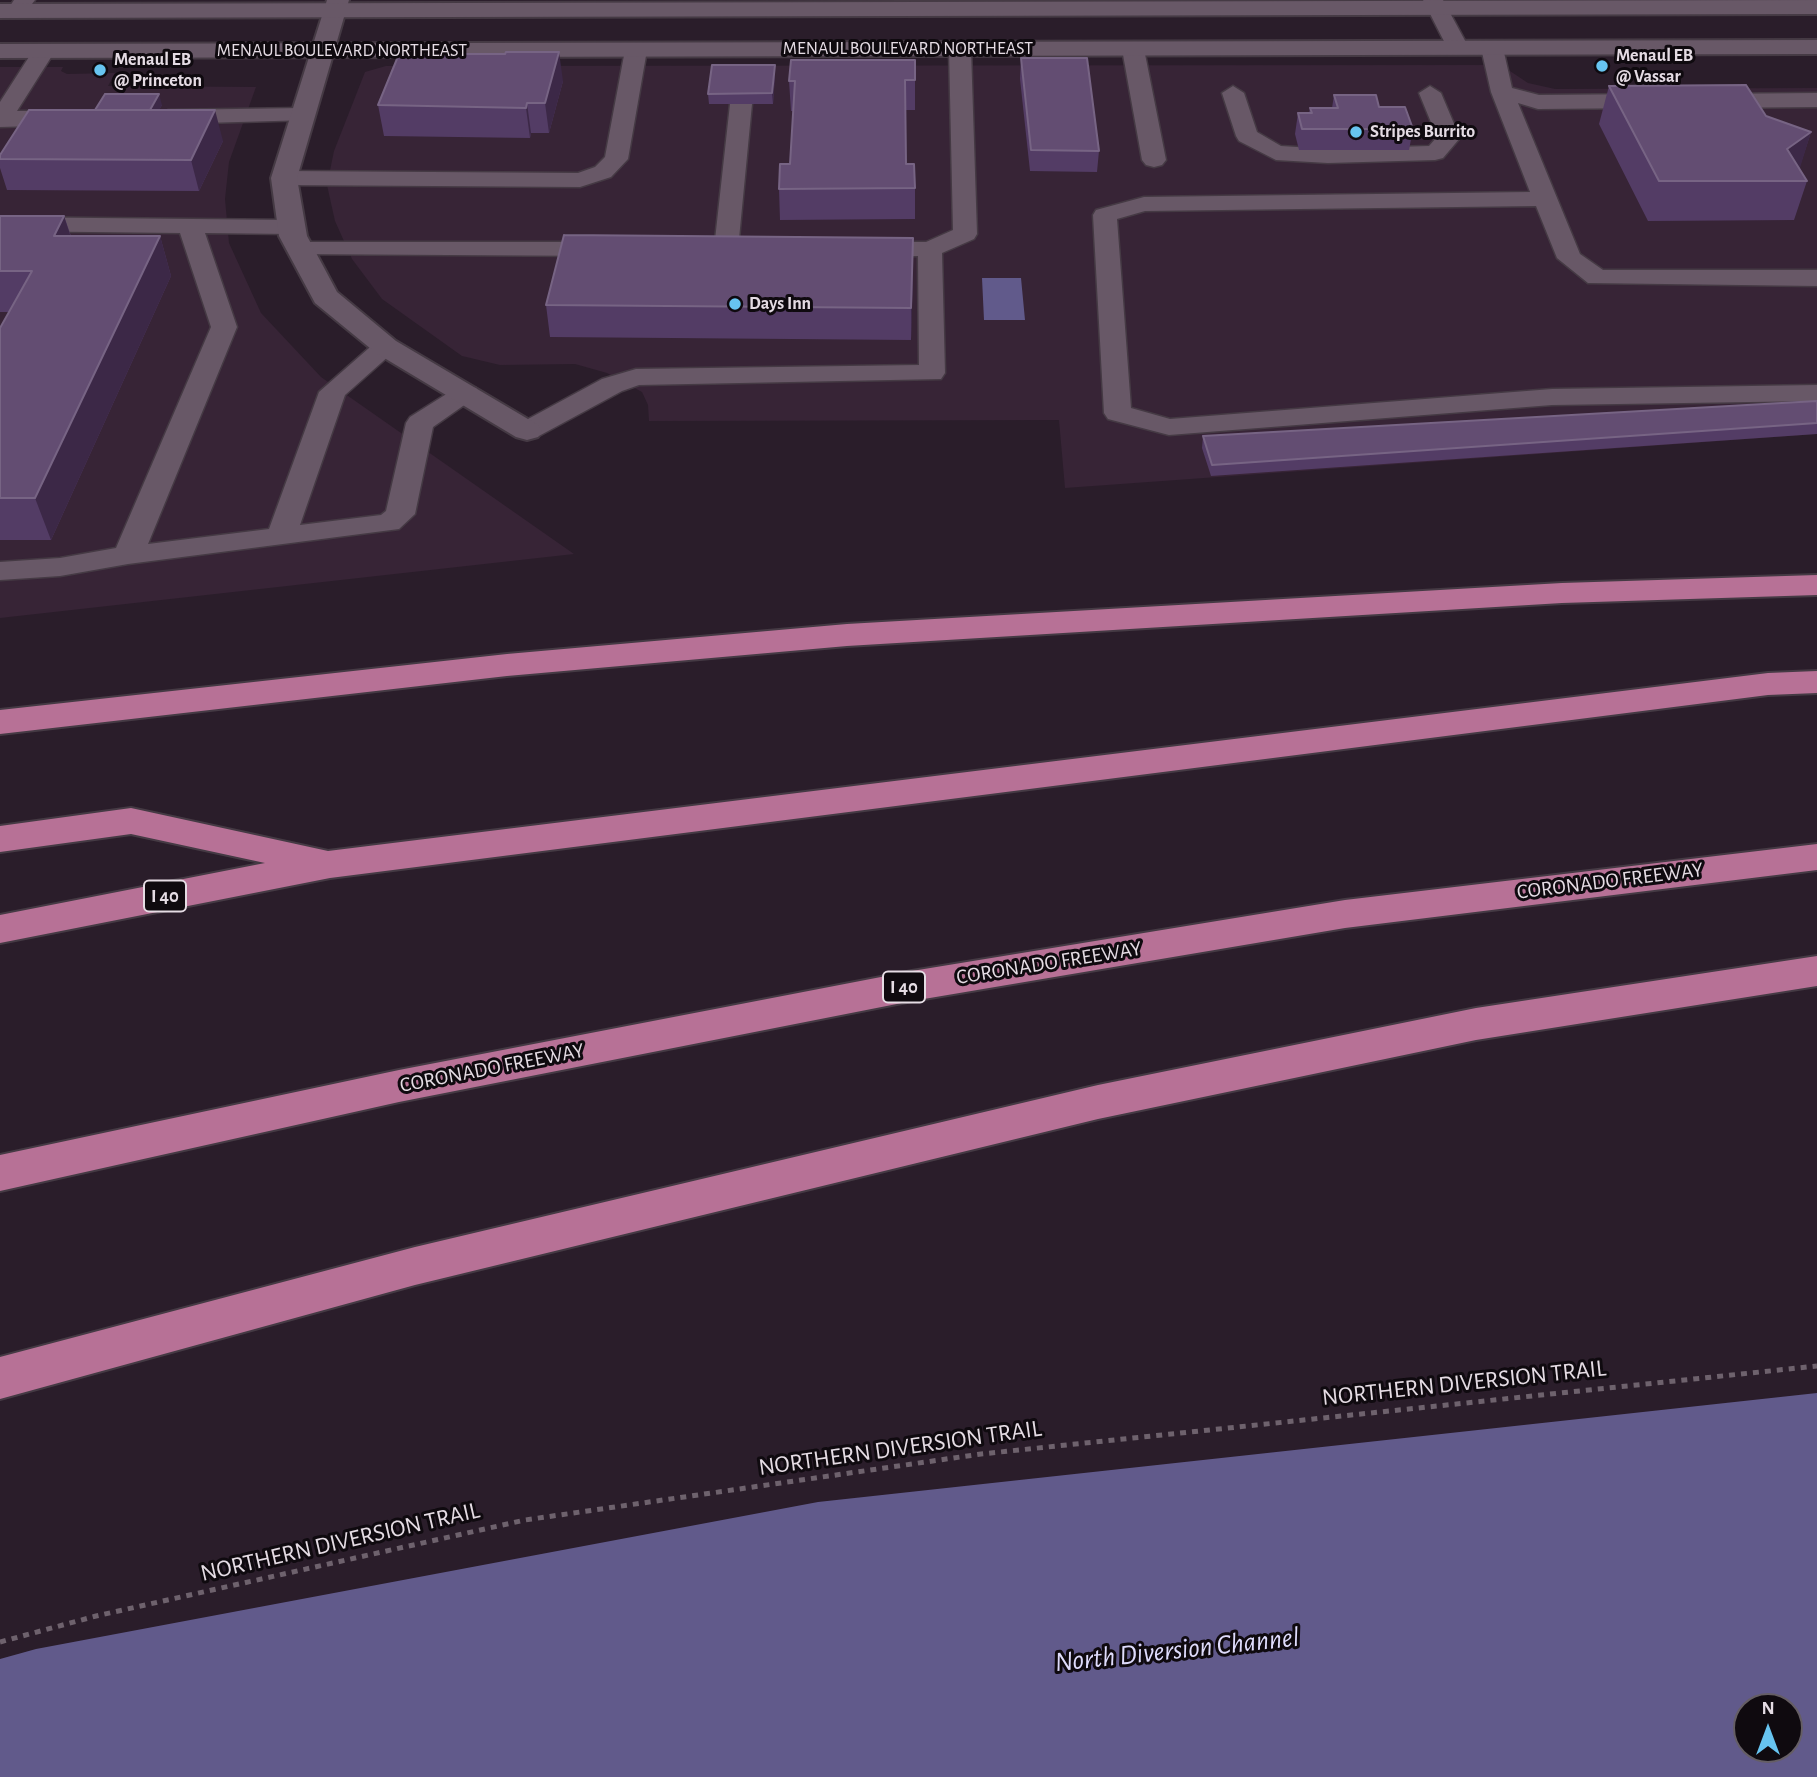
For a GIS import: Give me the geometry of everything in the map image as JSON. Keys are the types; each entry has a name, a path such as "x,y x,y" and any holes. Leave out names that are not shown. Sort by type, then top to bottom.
{"highway":[{"path":"0,722 519,664 834,636 1562,593 1817,584"},
{"name":"I 40","path":"0,929 330,864 1754,686 1817,682"},
{"path":"0,839 131,821 330,864"},
{"name":"CORONADO FREEWAY","path":"0,1173 399,1086 912,986 1345,914 1817,857"},
{"path":"0,1378 415,1266 1098,1101 1476,1024 1817,971"}],"main road":[{"name":"MENAUL BOULEVARD NORTHEAST","path":"14,8 1020,4 1601,4 1817,7"},
{"path":"336,6 284,178 295,238 325,297 386,347 527,430"},
{"name":"MENAUL BOULEVARD NORTHEAST","path":"0,51 1817,47"}],"lane":[{"path":"1436,4 1458,48"},
{"path":"1492,48 1502,92 1569,258 1597,278 1817,278"},
{"path":"744,76 751,49"},
{"path":"1133,49 1154,160"},
{"path":"284,178 580,180 603,173 616,159 636,50"},
{"path":"848,248 929,248 965,234 960,50"},
{"path":"2,119 44,51"},
{"path":"1502,92 1538,102 1817,100"},
{"path":"1233,93 1247,136 1276,153 1328,156 1436,153 1449,138 1430,93"},
{"path":"726,248 741,104"},
{"path":"151,117 302,116"},
{"path":"2,119 97,117"},
{"path":"1545,199 1144,204 1105,215 1118,413 1168,427 1552,397 1817,393"},
{"path":"0,224 190,226 295,238 629,249"},
{"path":"128,555 224,327 190,226"},
{"path":"698,248 753,248"},
{"path":"527,430 612,385 636,377 932,373 929,248"},
{"path":"281,537 333,392 386,347"},
{"path":"0,571 60,567 128,555 389,523 400,514 420,423 466,394"}],"path":[{"name":"NORTHERN DIVERSION TRAIL","path":"0,1642 96,1616 525,1520 981,1454 1817,1366"}],"shaded area":[{"path":"1501,65 1528,83 1555,89 1817,88 1817,434 1065,488 1059,420 649,421 648,405 642,392 607,373 575,364 500,365 462,356 382,299 352,259 335,221 327,185 334,151 365,72 386,66"},
{"path":"0,67 63,67 61,71 67,74 115,73 108,86 256,87 229,162 225,199 229,243 261,313 321,377 574,554 0,618"}],"water":[{"path":"982,278 1021,278 1025,320 984,320"},
{"name":"North Diversion Channel","path":"1817,1393 1817,1777 0,1777 0,1659 36,1649 818,1502"}],"building":[{"path":"559,52 545,103 527,103 526,108 378,105 399,54"},
{"path":"1021,58 1087,58 1099,151 1031,150"},
{"path":"791,60 915,60 915,80 905,80 906,164 914,164 915,188 779,189 780,164 790,164 795,81 789,81"},
{"path":"712,65 775,65 772,93 708,94"},
{"path":"1746,85 1766,116 1811,132 1787,149 1807,181 1659,181 1609,86"},
{"path":"105,94 159,94 150,110 95,110"},
{"path":"1334,95 1376,95 1379,107 1405,107 1413,129 1302,129 1298,113 1312,113 1310,108 1338,108"},
{"path":"29,110 215,110 191,160 0,159"},
{"path":"0,216 64,216 54,236 160,236 35,498 0,498 0,328 32,271 0,271"},
{"path":"564,235 913,238 911,308 546,305"},
{"path":"1817,401 1817,423 1212,465 1203,436"}],"place":[{"name":"Menaul EB @ Vassar","path":"1602,66"},
{"name":"Menaul EB @ Princeton","path":"100,70"},
{"name":"Stripes Burrito","path":"1356,132"},
{"name":"Days Inn","path":"735,304"}]}
